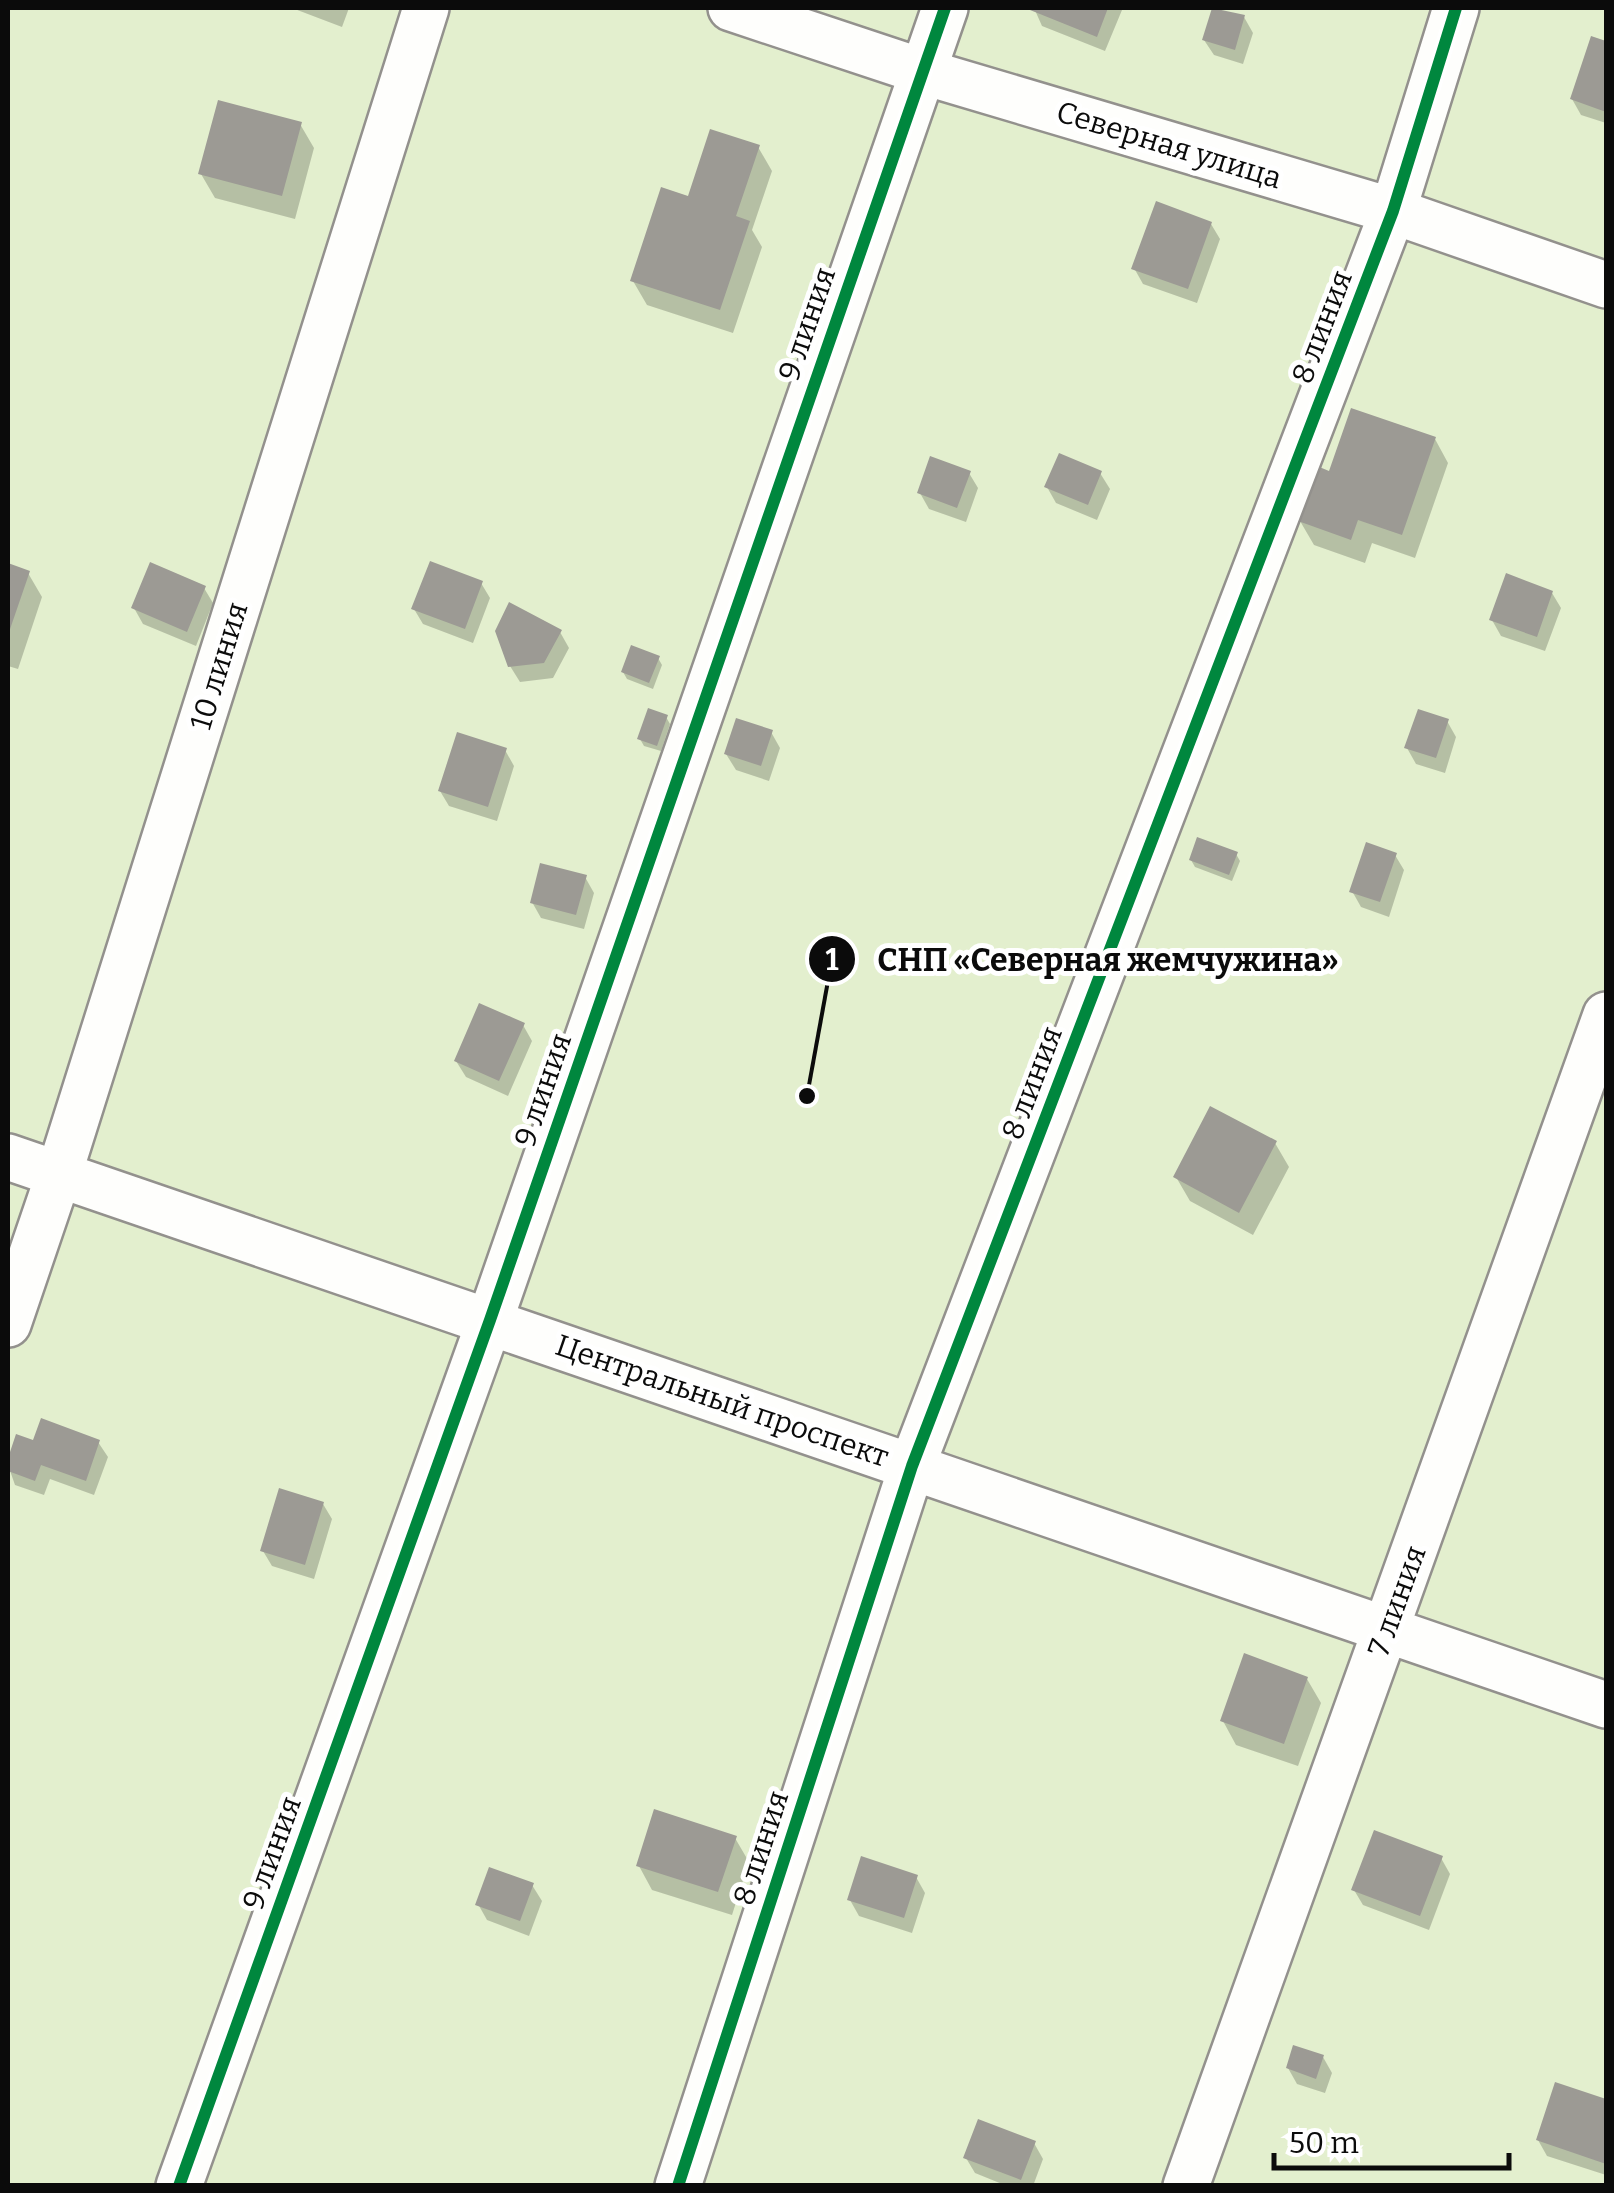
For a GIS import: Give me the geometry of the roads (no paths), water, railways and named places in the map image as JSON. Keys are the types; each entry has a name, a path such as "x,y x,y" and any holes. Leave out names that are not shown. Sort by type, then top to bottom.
{"street":[{"name":"10 линия","path":"8,1324 60,1174 426,8"},
{"name":"Северная улица","path":"731,8 922,71 1393,211 1606,285"},
{"name":"9 линия","path":"180,2186 490,1320 945,8"},
{"name":"8 линия","path":"678,2186 912,1466 1393,211 1456,8"},
{"name":"7 линия","path":"1186,2186 1606,1015"},
{"name":"Центральный проспект","path":"8,1157 1606,1705"}],"place":[{"name":"СНП «Северная жемчужина»","path":"807,1096"}]}
